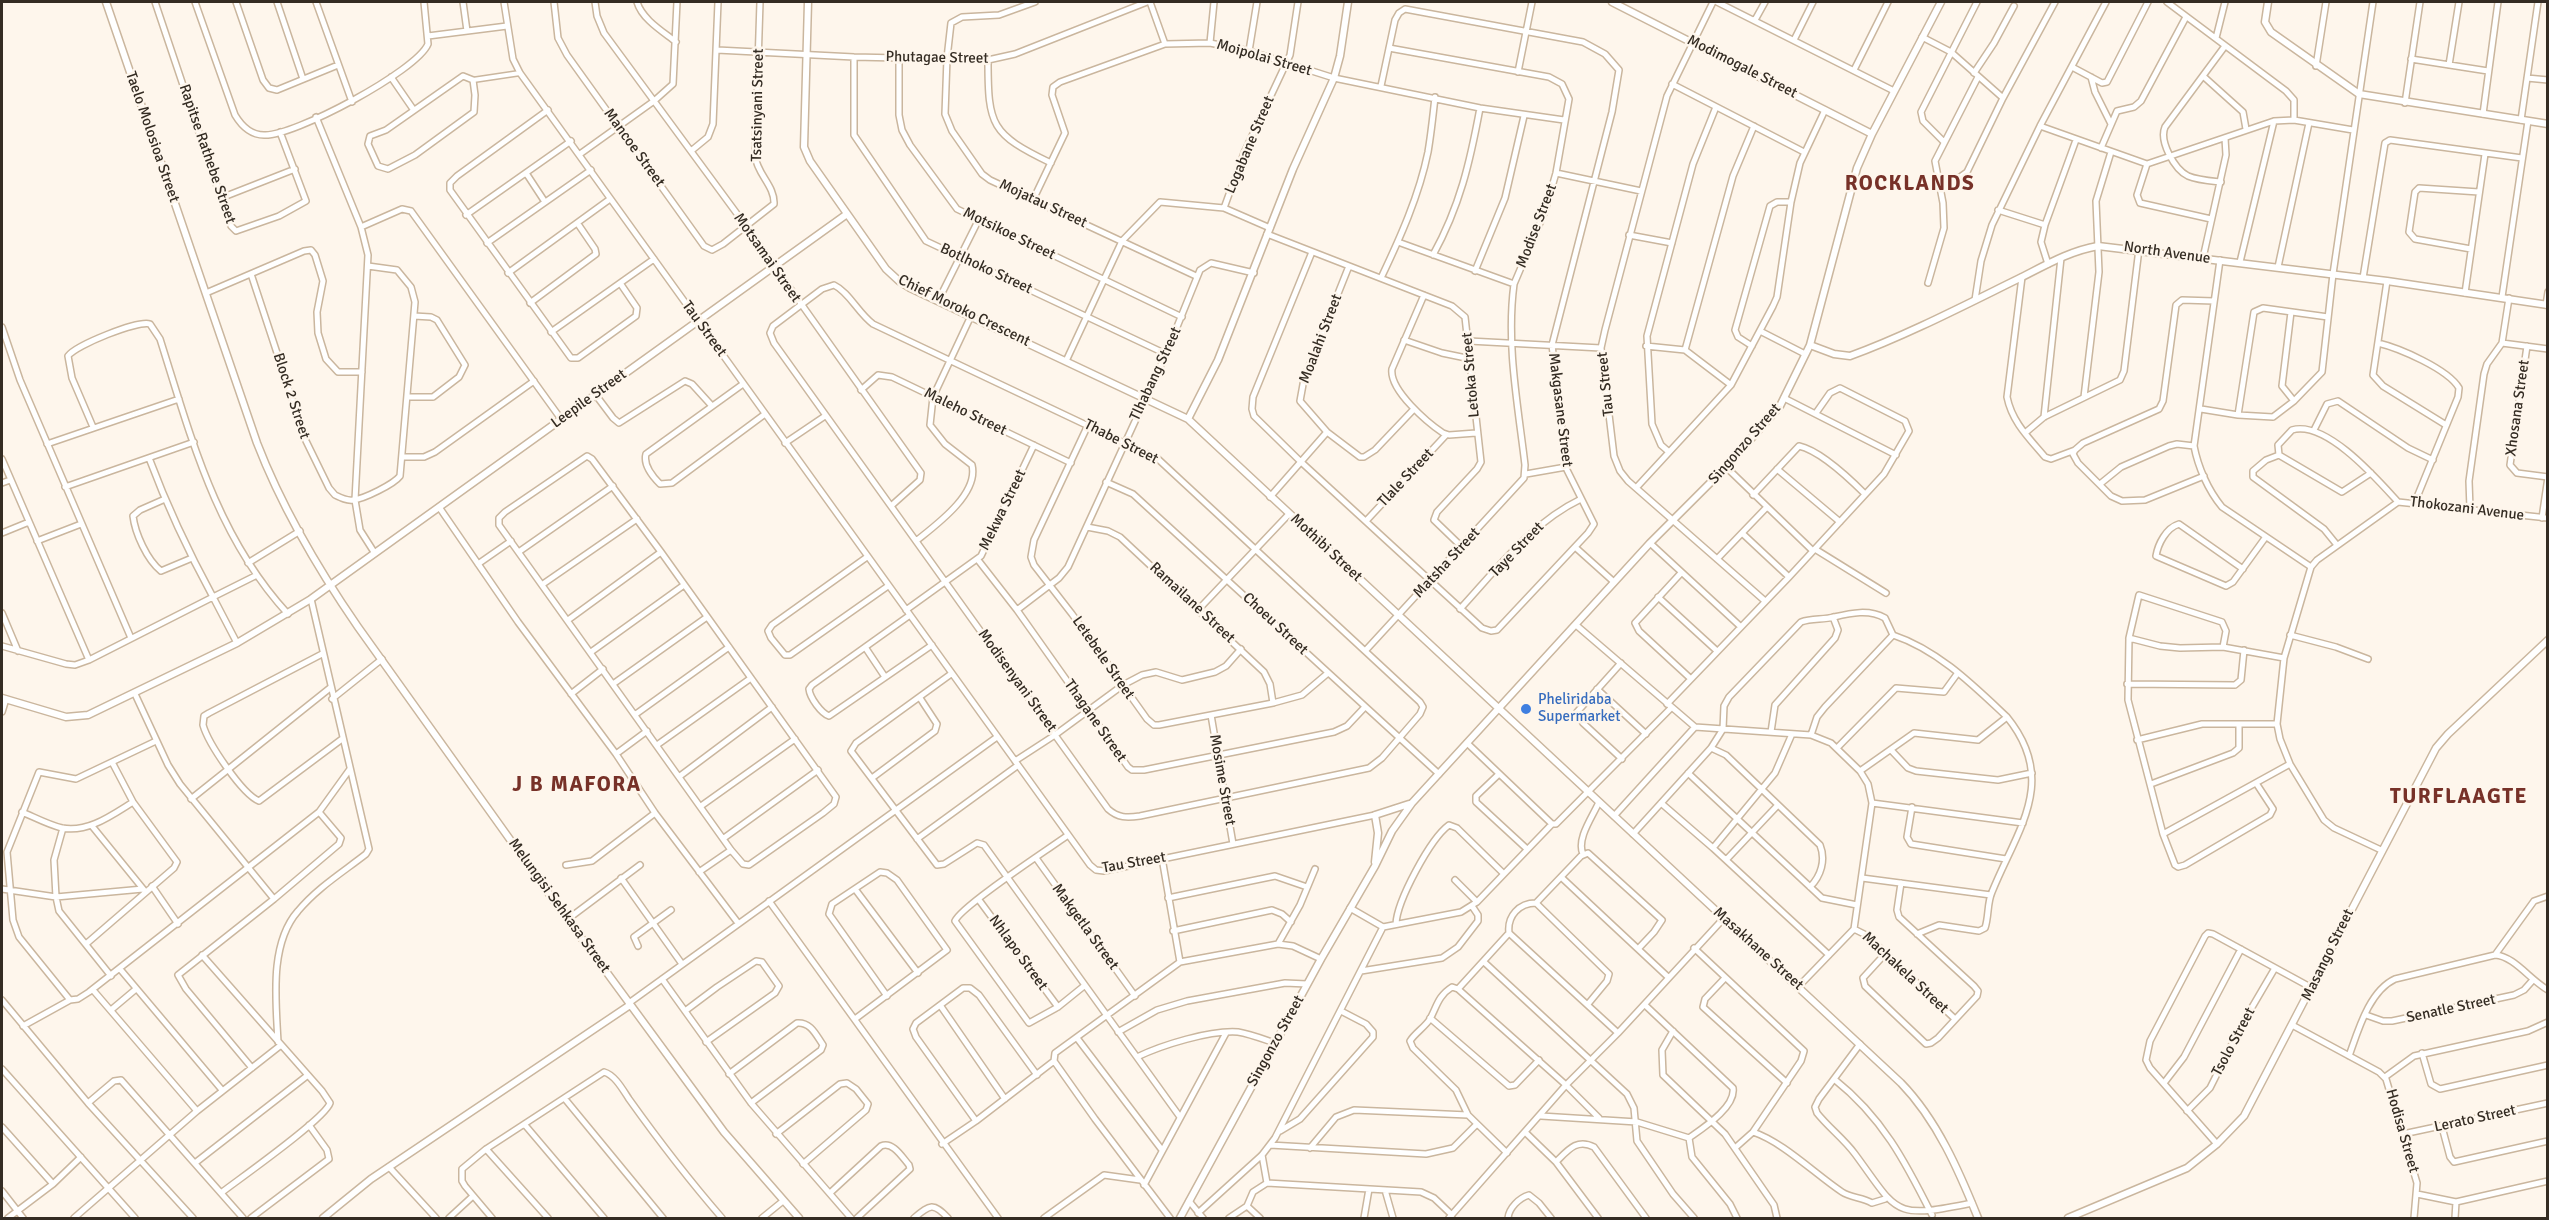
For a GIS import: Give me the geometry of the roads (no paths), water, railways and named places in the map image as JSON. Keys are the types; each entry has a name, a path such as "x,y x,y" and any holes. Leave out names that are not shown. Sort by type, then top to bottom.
{"street":[{"name":"Taelo Molosioa Street","path":"106,2 263,458 300,531"},
{"name":"Rapitse Rathebe Street","path":"154,2 231,226 236,231 279,216 306,201 280,132"},
{"path":"195,2 238,119 255,133 263,135 280,132 352,102 424,52 429,44 424,2"},
{"path":"236,2 267,86 277,90 338,64"},
{"path":"277,2 303,79"},
{"path":"316,2 352,102"},
{"path":"463,2 467,31"},
{"name":"Tau Street","path":"504,2 513,59 520,73 951,674 1096,870 1104,871 1375,815"},
{"name":"Mancoe Street","path":"554,2 561,45 704,246 712,250 746,226"},
{"name":"Motsamai Street","path":"596,2 597,16 604,33 746,226 800,306 922,475 918,483 891,506"},
{"path":"637,2 646,17 676,42"},
{"path":"580,154 654,101 674,80 677,2"},
{"path":"691,151 704,141 711,131 718,2"},
{"name":"Tsatsinyani Street","path":"746,226 774,204 774,195 758,170 755,156 760,2"},
{"name":"Chief Moroko Crescent","path":"808,2 804,147 810,161 890,274 904,284 938,301 1145,398"},
{"name":"Mojatau Street","path":"1035,2 999,15 954,19 949,27 945,114 952,131 986,177 1196,276"},
{"path":"1149,2 1165,44"},
{"name":"Phutagae Street","path":"717,50 854,57 988,60 1015,54 1149,2"},
{"path":"1210,43 1214,2"},
{"path":"1249,51 1257,2"},
{"name":"Logabane Street","path":"1122,242 1162,201 1224,208 1244,153 1292,47 1298,2"},
{"path":"1188,419 1218,360 1293,169 1334,78 1340,56 1348,2"},
{"path":"1518,72 1532,2"},
{"name":"Modimogale Street","path":"1612,2 1872,134"},
{"path":"1715,2 1894,91"},
{"name":"Tau Street","path":"1715,2 1672,84 1629,235 1601,348 1614,456 1620,471 1673,522 1765,601"},
{"path":"1755,20 1764,2"},
{"path":"1794,40 1813,2"},
{"path":"1854,70 1888,2"},
{"name":"Singonzo Street","path":"1180,1218 1307,984 1375,866 1392,831 1412,802 1500,709 1650,543 1673,522 1775,414 1810,345 1852,183 1872,134 1941,2"},
{"path":"1943,141 1923,121 1920,111 1977,2"},
{"path":"1939,182 1960,177 1967,171 2055,2"},
{"path":"1975,300 1984,252 1998,210 2106,2"},
{"path":"2072,67 2102,83 2107,82 2148,2"},
{"path":"2167,2 2291,96 2295,105 2294,120"},
{"path":"2216,38 2225,2"},
{"path":"2268,2 2265,22 2271,32 2316,66 2359,94 2547,124"},
{"path":"2316,66 2326,2"},
{"path":"2201,409 2238,415 2273,417 2294,401 2322,372 2333,274 2373,2"},
{"path":"2405,103 2420,2"},
{"path":"2449,65 2459,2"},
{"path":"2483,114 2498,2"},
{"path":"2470,509 2469,481 2484,374 2487,364 2502,343 2522,158 2527,78 2538,2"},
{"path":"1928,283 1944,228 1943,203 1935,161 1976,75 2014,6"},
{"name":"Makgasane Street","path":"1312,252 1252,404 1253,413 1300,461 1460,609 1482,628 1497,630 1594,524 1566,467 1552,345 1612,112 1619,70 1605,54 1583,42 1405,9 1396,16 1381,86"},
{"path":"2101,148 2117,111 2134,107 2141,102 2186,16"},
{"path":"428,36 507,26"},
{"path":"1923,37 1951,52 2003,98"},
{"name":"Moipolai Street","path":"1033,200 1065,133 1052,95 1053,87 1060,82 1165,44 1210,43 1249,51 1334,78 1436,97 1480,108 1564,120"},
{"path":"2221,182 2188,176 2171,156 2163,132 2225,46"},
{"name":"Modise Street","path":"1389,48 1549,77 1562,84 1569,99 1557,173 1545,211 1514,284 1511,344 1526,474"},
{"name":"Botlhoko Street","path":"854,57 852,125 855,139 926,241 1166,354"},
{"name":"Motsikoe Street","path":"899,57 899,116 904,135 955,207 1182,317"},
{"path":"2411,59 2488,71"},
{"path":"988,60 988,104 994,120 1006,138 1051,163"},
{"path":"472,80 520,73"},
{"path":"467,76 472,80 476,107 470,116 405,161 388,169 380,168 371,151 368,139 386,130 457,78 467,76"},
{"path":"2203,76 2243,112 2246,129"},
{"path":"391,77 413,109"},
{"path":"2091,78 2097,98 2111,124"},
{"path":"2527,78 2547,80"},
{"path":"1672,84 1804,152"},
{"path":"1381,278 1398,242 1428,153 1436,97"},
{"path":"1669,452 1661,445 1652,424 1646,346 1692,164 1716,106"},
{"path":"1433,255 1463,189 1480,108"},
{"path":"548,110 450,183 451,193 570,358 583,355 637,314 636,305 620,284"},
{"path":"1636,488 1731,385 1777,297 1791,202 1804,152 1825,110"},
{"path":"1475,271 1505,198 1524,116"},
{"path":"316,117 367,244 368,266 355,500 360,530 374,552"},
{"path":"2040,126 2146,164 2274,121 2294,120 2353,130"},
{"path":"2240,262 2274,121"},
{"path":"2278,267 2309,123"},
{"path":"1685,350 1732,176 1754,126"},
{"path":"2203,258 2226,155 2225,138"},
{"path":"2048,264 2041,242 2076,140"},
{"path":"2363,278 2385,143 2390,140 2522,158"},
{"path":"466,214 570,141"},
{"path":"2084,397 2099,272 2096,201 2111,152"},
{"path":"2465,293 2485,154"},
{"path":"2146,164 2137,195 2140,203 2211,219"},
{"path":"221,198 295,169"},
{"path":"487,243 591,170"},
{"path":"526,173 545,202"},
{"path":"1557,173 1641,191"},
{"path":"2471,249 2415,239 2409,232 2415,192 2419,188 2479,192"},
{"path":"508,273 610,199"},
{"path":"1752,346 1738,337 1736,330 1770,206 1777,202 1791,202"},
{"name":"Letoka Street","path":"1224,208 1312,252 1462,312 1467,322 1480,459 1479,466 1434,517 1438,526 1462,548"},
{"path":"361,227 402,209 411,211 561,419"},
{"path":"1998,210 2045,225"},
{"name":"Leepile Street","path":"4,698 66,717 80,717 135,694 237,643 288,614 847,213"},
{"path":"938,301 978,219"},
{"path":"530,303 596,255 595,249 578,224"},
{"path":"1629,235 1672,243"},
{"path":"1066,361 1122,242"},
{"path":"1398,242 1514,284"},
{"name":"North Avenue","path":"1810,345 1834,354 1850,356 1975,300 2061,258 2082,249 2098,246 2139,249 2387,281 2547,305"},
{"path":"2025,433 2044,417 2116,383 2122,377 2139,249"},
{"path":"206,293 304,251 313,252 323,281 317,321 326,359 338,372 362,372"},
{"path":"2044,417 2061,258"},
{"path":"551,332 654,259"},
{"path":"2220,260 2201,409 2194,446 2214,498 2222,507 2311,567 2284,658 2277,724 2280,739 2290,764 2324,820 2334,828 2381,850"},
{"path":"1196,276 1204,266 1211,263 1254,273"},
{"path":"355,500 398,479 402,457 414,316 414,293 401,273 392,268 368,266"},
{"name":"Moalahi Street","path":"1349,266 1299,396 1304,408 1327,432 1360,457 1367,457 1414,409"},
{"name":"Block 2 Street","path":"251,274 312,455 335,495 355,500"},
{"name":"Tlhabang Street","path":"1017,610 1066,571 1166,354 1196,276"},
{"path":"2022,277 2007,397 2012,416 2048,459 2075,450 2083,443 2159,409 2163,401 2176,305 2182,300 2214,301"},
{"path":"2387,281 2373,375 2378,383 2446,425"},
{"name":"Thabe Street","path":"800,306 828,286 837,286 860,313 873,324 1158,459 1420,702 1423,707 1420,714 1398,738"},
{"path":"2547,292 2547,305"},
{"name":"Tlale Street","path":"1424,295 1391,374 1414,409 1446,435 1476,433"},
{"name":"Modisenyani Street","path":"800,306 773,326 770,333 774,343 1108,809 1120,817 1140,816 1369,768 1382,758 1398,738"},
{"path":"2238,415 2254,312 2263,308 2328,317"},
{"path":"2291,312 2282,386 2294,401"},
{"path":"407,397 428,398 438,394 459,376 465,365 437,320 414,316"},
{"path":"916,541 956,506 969,485 974,471 972,465 945,444 931,429 933,397 971,316"},
{"path":"93,427 72,378 68,356 79,347 141,323 150,324 160,339 212,496 255,576 288,614"},
{"path":"2,327 47,444 130,638"},
{"path":"1760,331 1805,354"},
{"path":"1404,339 1443,353 1471,359"},
{"path":"1469,341 1601,348"},
{"path":"2378,343 2404,350 2456,384 2459,393 2415,502"},
{"path":"2502,343 2547,349"},
{"path":"1646,346 1685,350 1731,385"},
{"name":"Xhosana Street","path":"2527,346 2510,465 2517,472 2547,477"},
{"name":"Maleho Street","path":"861,390 881,374 1071,463"},
{"path":"402,457 424,457 435,452 534,381"},
{"path":"595,394 619,423 685,381 692,384 712,406"},
{"path":"743,384 646,454 645,464 660,484 672,483 765,414"},
{"path":"1350,908 1383,927 1461,912 1475,904 1552,824 1561,821 1646,734 1690,679 1790,577 1887,470 1909,431 1907,423 1844,390 1834,389 1816,413"},
{"name":"Mothibi Street","path":"1145,398 1188,419 1500,709"},
{"path":"1784,398 1896,455"},
{"path":"47,444 179,399"},
{"path":"2314,430 2327,404 2338,401 2408,448 2433,460"},
{"path":"785,443 825,416"},
{"name":"Letebele Street","path":"1088,425 1032,548 1034,565 1143,714 1154,725 1273,703 1306,693 1328,673"},
{"path":"2279,455 2278,444 2292,430 2314,430 2371,472 2398,502"},
{"path":"1270,497 1327,432"},
{"name":"Tlale Street","path":"1366,521 1446,435"},
{"path":"65,487 194,442"},
{"path":"2100,484 2121,467 2169,446 2177,444 2194,446"},
{"name":"Mekwa Street","path":"885,677 829,716 808,692 812,685 978,560 1034,445"},
{"path":"1753,495 1796,448 1801,447 1840,471 1864,494"},
{"path":"2075,450 2074,458 2116,500 2136,502 2204,476"},
{"path":"2279,455 2342,492 2371,472"},
{"path":"2279,455 2266,460 2253,471 2253,477 2324,529 2337,545"},
{"path":"585,456 591,458 613,486 836,797 834,804 749,865 743,864 731,849 520,551 499,525 499,518 585,456"},
{"path":"149,458 192,558 237,643"},
{"path":"2,459 89,660"},
{"path":"1526,474 1566,467"},
{"path":"1726,467 1766,508 1814,550 1886,593"},
{"path":"1777,470 1840,522"},
{"name":"Matsha Street","path":"1366,650 1462,548 1526,474"},
{"path":"2545,518 2547,477"},
{"path":"2,483 10,480"},
{"name":"Choeu Street","path":"1106,482 1133,494 1364,708 1439,774"},
{"path":"520,551 613,486"},
{"path":"165,499 132,516 143,544 152,561 161,571 192,558"},
{"name":"Taye Street","path":"1460,609 1534,530 1556,512 1581,499"},
{"name":"Thokozani Avenue","path":"2311,567 2337,545 2398,502 2415,502 2545,518"},
{"path":"439,507 656,813 738,923"},
{"path":"1717,558 1766,508"},
{"path":"1198,610 1289,514"},
{"path":"543,584 637,519"},
{"path":"2,533 29,522"},
{"path":"37,541 81,524"},
{"path":"2242,569 2179,524 2172,527 2157,549 2156,556 2221,586 2233,582 2265,538"},
{"name":"Ramailane Street","path":"1087,527 1108,531 1120,537 1241,649 1268,677 1273,703"},
{"path":"248,563 300,531"},
{"name":"Melungisi Sehkasa Street","path":"300,531 330,584 382,659 629,1004 724,1132 799,1218"},
{"path":"1743,534 1790,577"},
{"path":"478,564 511,541"},
{"path":"1650,543 1741,627"},
{"path":"1575,547 1614,582"},
{"path":"568,620 661,552"},
{"path":"867,557 770,627 768,631 771,638 785,655 790,655 888,586"},
{"name":"Thagane Street","path":"978,560 1017,610 1132,770 1144,770 1339,731 1364,708"},
{"path":"1681,573 1637,619 1636,626 1690,679"},
{"path":"2,646 72,665 89,660 255,576"},
{"path":"591,652 684,585"},
{"path":"2223,647 2226,631 2222,622 2139,596 2130,638 2127,700 2163,834 2175,865 2178,867 2185,865 2270,815 2273,809 2256,783"},
{"path":"1658,597 1717,651"},
{"path":"279,1044 276,1002 278,966 288,926 297,911 368,851 311,599"},
{"path":"2,613 18,651"},
{"path":"1633,834 1711,748 1723,729 1726,701 1801,622 1846,613 1874,614 1885,618 1893,635 1930,651 2007,717 2030,761 2032,773 2029,808 1990,895 1986,926 1981,931 1939,925 1917,934"},
{"path":"613,684 707,617"},
{"path":"1770,732 1775,705 1836,638 1838,630 1833,617"},
{"path":"1576,625 1695,727 1811,735 1837,748 1860,771 1868,784 1872,803 1854,929 1799,986"},
{"path":"1811,735 1820,712 1893,635"},
{"path":"2290,635 2336,647 2368,659"},
{"path":"2130,638 2180,648 2223,647 2284,658"},
{"name":"Masango Street","path":"2068,1218 2179,1172 2217,1144 2249,1109 2381,850 2436,748 2547,640"},
{"path":"865,647 885,677 932,645"},
{"path":"636,714 729,647"},
{"path":"917,839 1123,685 1148,672 1156,672 1178,680 1215,672 1226,666 1241,649"},
{"path":"2127,684 2235,685 2241,680 2244,650"},
{"path":"322,654 204,716 204,729 229,768 251,796 259,801 342,739"},
{"path":"332,699 382,659"},
{"path":"1621,663 1580,707 1577,716 1622,759"},
{"path":"571,694 603,669"},
{"path":"951,674 851,747 852,753 935,864 939,866 981,842 1180,1117"},
{"path":"1837,748 1896,688 1944,692 1957,674"},
{"path":"657,745 751,678"},
{"path":"191,799 330,688"},
{"path":"1597,689 1646,734"},
{"path":"135,694 168,765 191,799 274,899"},
{"path":"2,712 4,698"},
{"path":"872,778 937,728 936,722 920,698"},
{"path":"680,776 772,707"},
{"name":"Masakhane Street","path":"1500,709 1907,1089 1928,1118 1952,1159 1978,1218"},
{"name":"Mosime Street","path":"1211,715 1227,798 1233,844"},
{"path":"1860,771 1914,733 1978,740 2007,717"},
{"path":"2137,740 2202,724 2277,724"},
{"path":"2151,784 2233,753 2239,748 2239,724"},
{"path":"1614,816 1695,727"},
{"path":"616,754 647,731"},
{"path":"1713,848 1763,790 1779,767 1792,734"},
{"path":"323,1218 389,1167 629,1004 997,737"},
{"path":"701,806 795,739"},
{"path":"70,1000 15,930 9,891 7,852 36,775 40,771 73,779 156,741"},
{"path":"1467,743 1552,824"},
{"path":"1711,748 1726,755 1822,848 1820,872 1810,887"},
{"path":"1891,750 1908,768 1916,771 1998,780 2032,773"},
{"path":"86,944 133,905 144,891 174,868 176,859 133,802 112,762"},
{"path":"2163,834 2290,764"},
{"path":"23,1026 93,990 249,869 319,812 350,769"},
{"path":"724,838 818,770"},
{"path":"1688,773 1810,887 1827,900 1857,905"},
{"path":"1499,774 1476,796 1476,802 1527,849"},
{"path":"22,812 63,828 92,826 133,802"},
{"name":"Singonzo Street","path":"1375,866 1378,832 1375,815 1396,810 1412,802"},
{"path":"1583,854 1582,839 1599,802"},
{"path":"1661,803 1829,955"},
{"path":"1872,803 2023,823"},
{"path":"1726,860 1777,806"},
{"path":"1912,807 1907,837 1911,844 2006,859"},
{"path":"252,1068 180,981 179,973 274,899 341,841 319,812"},
{"path":"566,866 592,861 656,813"},
{"path":"1396,924 1398,910 1427,850 1449,825 1457,828 1503,873"},
{"path":"92,826 144,891"},
{"path":"63,828 54,860 59,911 111,976"},
{"path":"1068,835 957,916 955,922 1028,1022 1036,1021 1058,1007 1084,986"},
{"path":"699,872 731,849"},
{"path":"1458,988 1509,933 1512,915 1527,904 1536,903 1583,854 1588,853 1593,856 1662,920 1638,949"},
{"name":"Makgetla Street","path":"1036,858 1135,996"},
{"path":"1162,858 1180,962"},
{"path":"568,920 640,865"},
{"path":"1278,944 1291,922 1315,869"},
{"path":"855,1019 887,996 918,973 946,949 891,874 880,872 832,904 829,914 887,996"},
{"path":"1168,898 1275,876 1307,887"},
{"path":"1561,877 1668,977"},
{"path":"1862,878 1990,895"},
{"path":"621,879 682,964"},
{"path":"1361,971 1430,961 1451,954 1478,921 1475,904 1455,880"},
{"path":"1884,954 1863,978 1864,983 1905,1025 1929,1044 1975,998 1977,989 1897,913 1900,883"},
{"path":"152,885 178,924"},
{"path":"2,889 56,897 144,891"},
{"path":"855,889 918,973"},
{"path":"2495,955 2534,902 2547,896"},
{"name":"Nhlapo Street","path":"979,900 1058,1007"},
{"path":"768,901 855,1019 942,1144 998,1218"},
{"path":"1536,903 1609,974 1607,981 1588,1004"},
{"path":"638,946 634,937 671,910"},
{"path":"1173,931 1272,910 1282,914 1291,922"},
{"path":"1229,1218 1247,1206 1253,1192 1267,1183 1409,1190 1426,1193 1451,1217 1566,1085 1645,1005 1694,948 1724,918"},
{"path":"1189,1201 1200,1216 1262,1155 1280,1131 1383,927"},
{"name":"Machakela Street","path":"1854,929 1866,935 1955,1019"},
{"path":"1509,933 1618,1033"},
{"path":"2217,1144 2146,1062 2147,1049 2205,936 2208,933 2213,934 2312,988"},
{"path":"942,1144 1054,1061 1057,1051 1180,962 1278,944 1293,946 1321,959"},
{"path":"1694,948 1803,1049 1802,1061 1787,1083 1753,1132 1735,1148"},
{"path":"2164,1083 2184,1057 2241,949"},
{"path":"202,955 330,1103 328,1108 309,1125 221,1193"},
{"path":"2349,1056 2366,1015 2376,997 2389,982 2495,955 2509,959 2532,981 2547,990"},
{"path":"685,1011 756,961 762,962 778,981 779,988 775,993 706,1042"},
{"path":"1484,962 1627,1094 1633,1104 1637,1122 1637,1141 1673,1194 1694,1218"},
{"name":"Tsolo Street","path":"2187,1111 2210,1088 2241,1026 2275,968"},
{"path":"120,969 222,1090"},
{"path":"1725,978 1705,999 1703,1007 1787,1083"},
{"path":"662,980 751,1103 851,1218"},
{"name":"Senatle Street","path":"2366,1015 2392,1022 2514,995 2524,990 2532,981"},
{"path":"1118,1032 1157,1010 1187,1001 1285,983 1307,984"},
{"path":"1507,1153 1467,1115 1456,1090 1411,1045 1411,1039 1430,1018 1432,1010 1452,987 1458,988 1539,1060 1599,1118"},
{"path":"976,1121 913,1031 916,1023 963,988 970,988 976,991 1037,1074"},
{"path":"111,1010 136,989"},
{"path":"93,990 197,1111"},
{"path":"2,1000 88,1103 193,1218"},
{"path":"940,1005 1005,1099"},
{"path":"1645,1005 1733,1088 1728,1104 1712,1121 1689,1138"},
{"path":"1280,1131 1300,1119 1372,1037 1373,1032 1366,1024 1341,1011"},
{"path":"1430,1018 1509,1086 1515,1085 1539,1060"},
{"path":"2385,1077 2408,1059 2422,1053 2528,1030 2547,1022"},
{"path":"729,1074 797,1023 806,1024 811,1028 823,1045 820,1050 751,1103"},
{"name":"Hodisa Street","path":"2292,1025 2385,1077 2417,1183 2414,1218"},
{"path":"1673,1032 1662,1050 1663,1075 1712,1121 1735,1148 1774,1204 1777,1218"},
{"path":"1137,1057 1164,1045 1226,1033 1243,1033 1275,1043"},
{"path":"1142,1182 1226,1033"},
{"path":"1077,1038 1162,1150"},
{"path":"74,1218 140,1159 279,1044"},
{"path":"1860,1044 1819,1099 1815,1110 1855,1154 1885,1199 1904,1215 1916,1217 1932,1215 1972,1203"},
{"path":"2422,1053 2431,1084 2440,1089 2547,1065"},
{"path":"1054,1061 1170,1218"},
{"path":"2,1069 134,1218"},
{"path":"492,1218 462,1181 462,1169 486,1149 604,1072 609,1074 667,1152 722,1218"},
{"path":"195,1162 308,1075"},
{"path":"88,1103 119,1079 243,1218"},
{"path":"1834,1079 1856,1096 1876,1119 1904,1159 1932,1215"},
{"path":"776,1134 840,1084 847,1083 856,1089 868,1104 866,1110 803,1164"},
{"path":"565,1099 663,1218"},
{"name":"Lerato Street","path":"2403,1134 2547,1103"},
{"path":"1310,1148 1331,1122 1346,1111 1467,1115"},
{"path":"1541,1116 1637,1122 1689,1138"},
{"path":"251,1218 329,1159 327,1150 309,1125"},
{"path":"525,1125 604,1218"},
{"path":"1270,1144 1426,1154 1453,1148 1476,1125"},
{"path":"2,1127 53,1184"},
{"path":"2442,1127 2450,1157 2454,1162 2547,1141"},
{"path":"1753,1132 1777,1144 1845,1194 1861,1197 1872,1203 1885,1199"},
{"path":"1526,1133 1556,1162 1598,1218"},
{"path":"1689,1138 1695,1161 1731,1204 1737,1218"},
{"path":"1556,1162 1575,1144 1585,1143 1594,1147 1646,1218"},
{"path":"830,1193 881,1146 886,1144 892,1146 909,1165 909,1171 857,1218"},
{"path":"486,1149 548,1218"},
{"path":"1262,1155 1267,1183"},
{"path":"8,1218 53,1184 81,1158"},
{"path":"389,1167 436,1218"},
{"path":"1044,1218 1104,1175 1142,1182"},
{"path":"2417,1194 2456,1202 2547,1181"},
{"path":"1364,1218 1368,1189"},
{"path":"1385,1190 1393,1218"},
{"path":"2,1191 23,1218"},
{"path":"1508,1218 1515,1205 1523,1197 1529,1195 1533,1196 1551,1218"},
{"path":"449,1218 473,1197"},
{"path":"762,1218 783,1201"},
{"path":"2455,1218 2456,1202"},
{"path":"915,1218 930,1206 937,1208 948,1218"},
{"path":"1247,1206 1260,1218"}],"place":[{"name":"Pheliridaba Supermarket","path":"1526,709"}],"district":[{"name":"ROCKLANDS","path":"1910,184"},
{"name":"J B MAFORA","path":"577,785"},
{"name":"TURFLAAGTE","path":"2459,797"}]}
